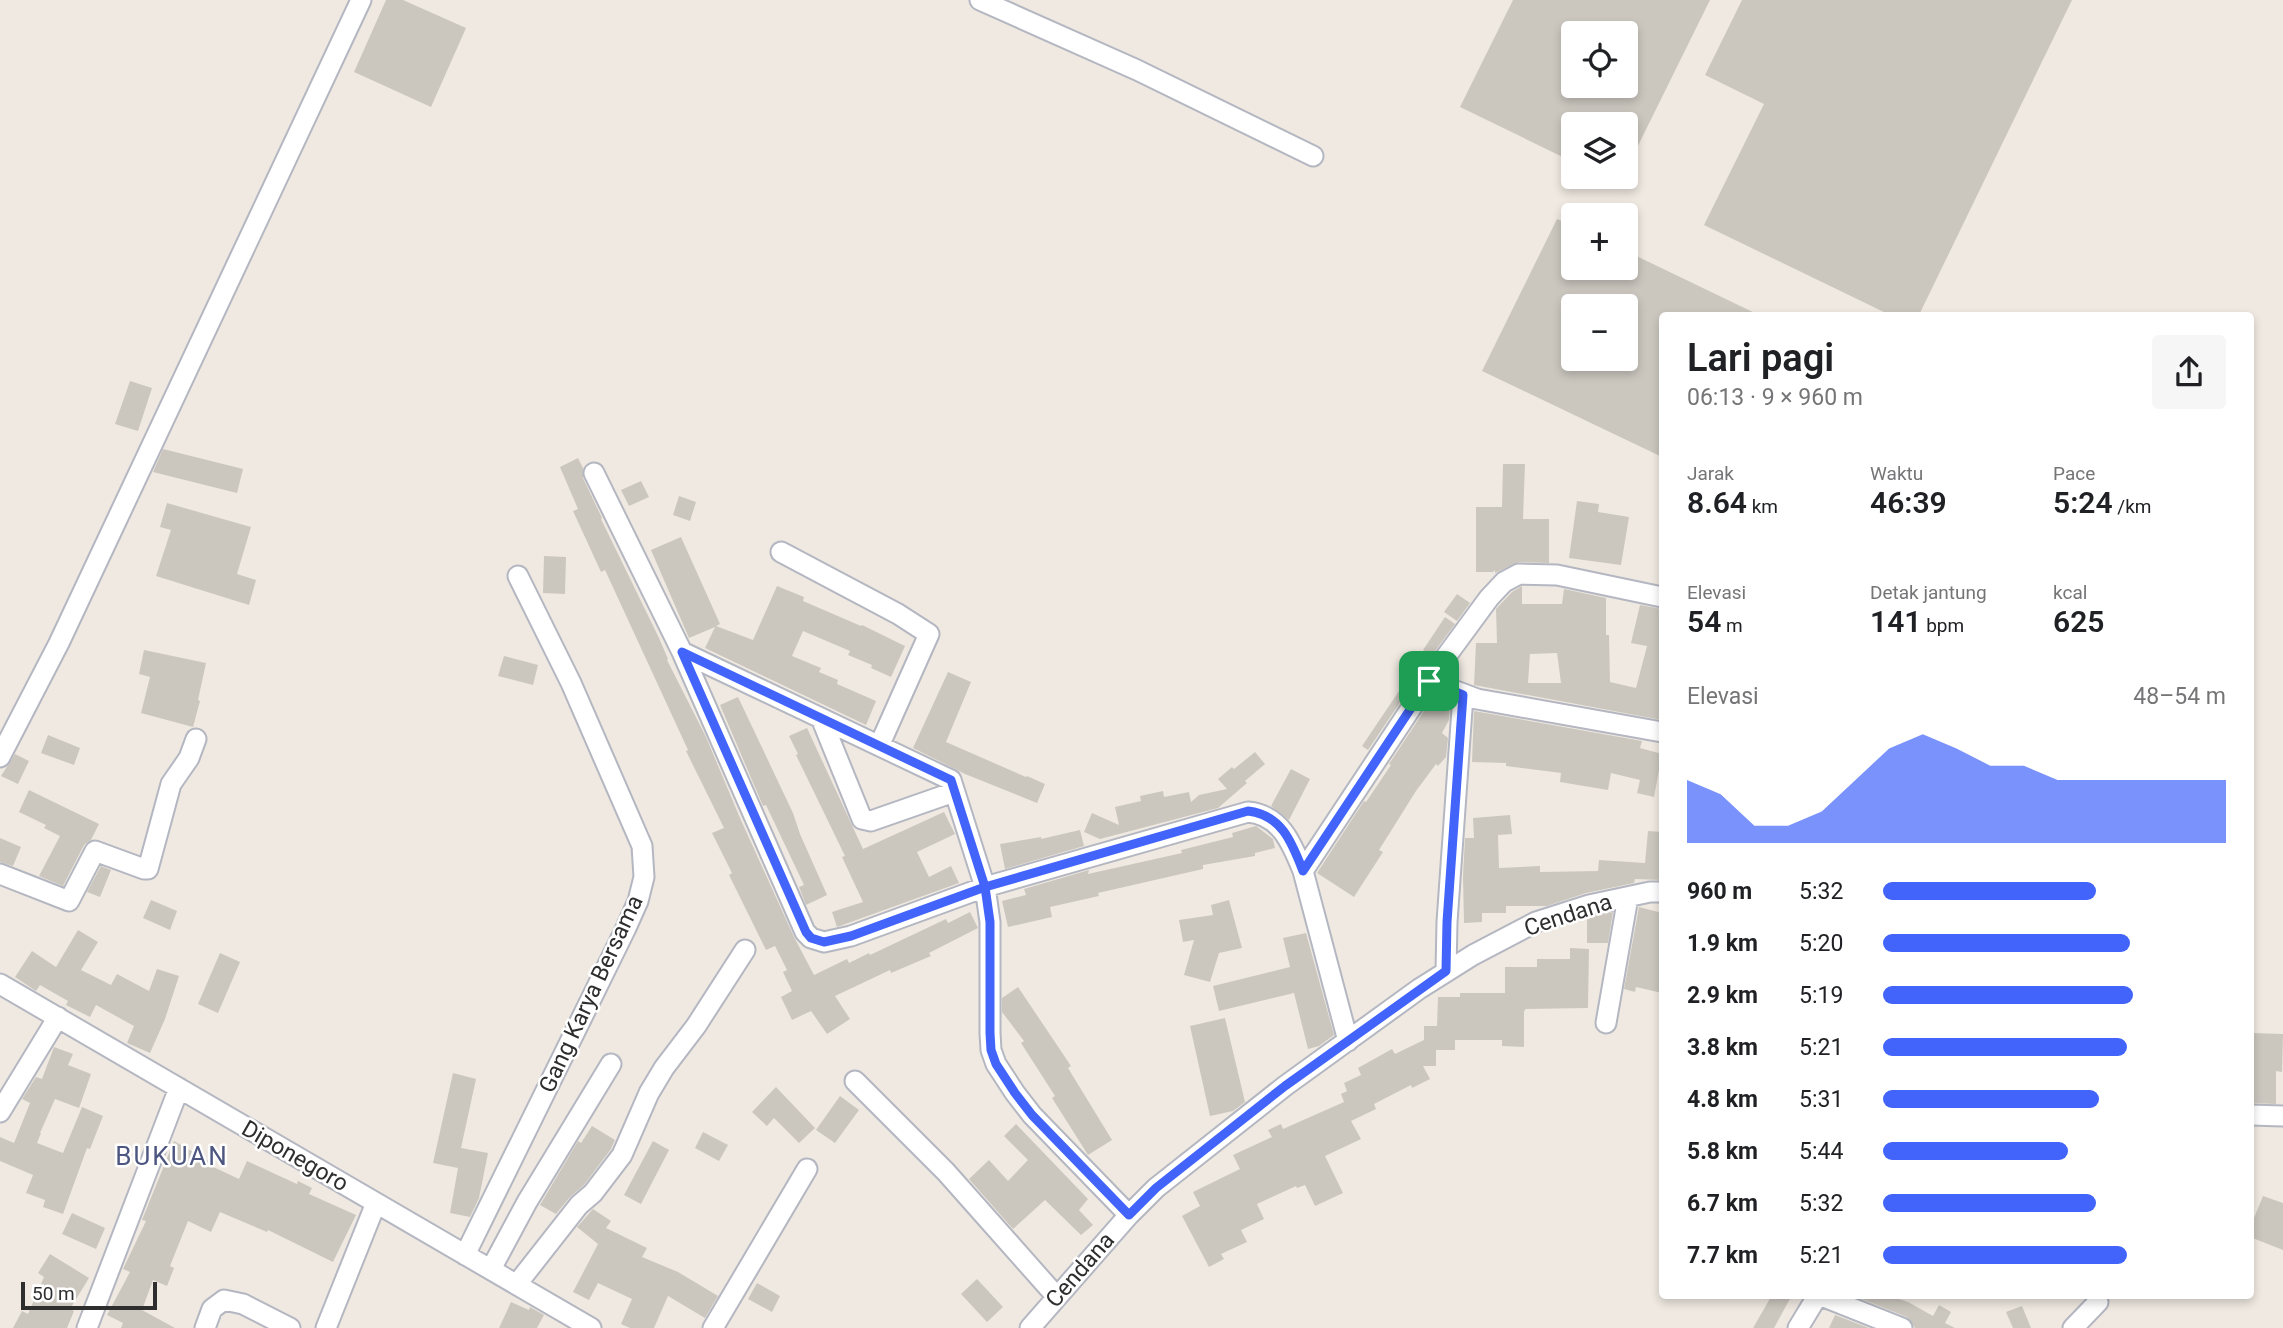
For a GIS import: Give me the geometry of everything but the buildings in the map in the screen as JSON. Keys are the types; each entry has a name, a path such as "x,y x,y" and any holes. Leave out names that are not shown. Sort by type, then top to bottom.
{"street":[{"path":"0,757 59,643 361,0"},
{"path":"980,0 1137,70 1313,156"},
{"path":"593,473 682,652 811,938 824,942 851,936 985,887 1248,811 1269,817 1279,825 1303,871 1348,1041"},
{"path":"781,552 898,614 929,634 880,744"},
{"path":"1303,871 1429,681 1489,598 1512,577 1527,573 1557,575 1659,596"},
{"name":"Gang Karya Bersama","path":"465,1255 626,928 638,901 644,877 642,846 571,683 518,576"},
{"path":"682,652 880,744 953,782 985,887 990,922 991,1050 996,1064 1032,1115 1129,1215"},
{"path":"1429,681 1463,695 1659,731"},
{"path":"1446,971 1463,695"},
{"path":"821,718 862,819 871,821 954,792"},
{"path":"0,874 69,901 95,851 148,869 171,784 189,758 196,739"},
{"name":"Cendana","path":"1030,1328 1156,1188 1285,1086 1446,971 1536,922 1589,905 1659,892"},
{"path":"1606,1023 1628,897"},
{"path":"517,1284 579,1205 593,1194 622,1155 654,1084 696,1026 745,950"},
{"name":"Diponegoro","path":"0,984 591,1328"},
{"path":"0,1112 58,1017"},
{"path":"491,1269 527,1202 611,1064"},
{"path":"855,1081 946,1171 1056,1296"},
{"path":"87,1328 179,1088"},
{"path":"2254,1115 2283,1116"},
{"path":"713,1328 807,1169"},
{"path":"326,1328 376,1203"},
{"path":"1798,1328 1816,1299"},
{"path":"1829,1299 1902,1328"},
{"path":"205,1328 212,1309 224,1300 243,1304 290,1328"},
{"path":"2073,1328 2098,1302"}],"district":[{"name":"BUKUAN","path":"172,1156"}],"route":[{"path":"1429,681 1303,871 1279,825 1269,817 1248,811 985,887 953,782 949,778 682,652 811,938 824,942 851,936 985,887 990,922 991,1050 996,1064 1032,1115 1129,1215 1156,1188 1285,1086 1446,971 1463,695 1429,681"}]}
